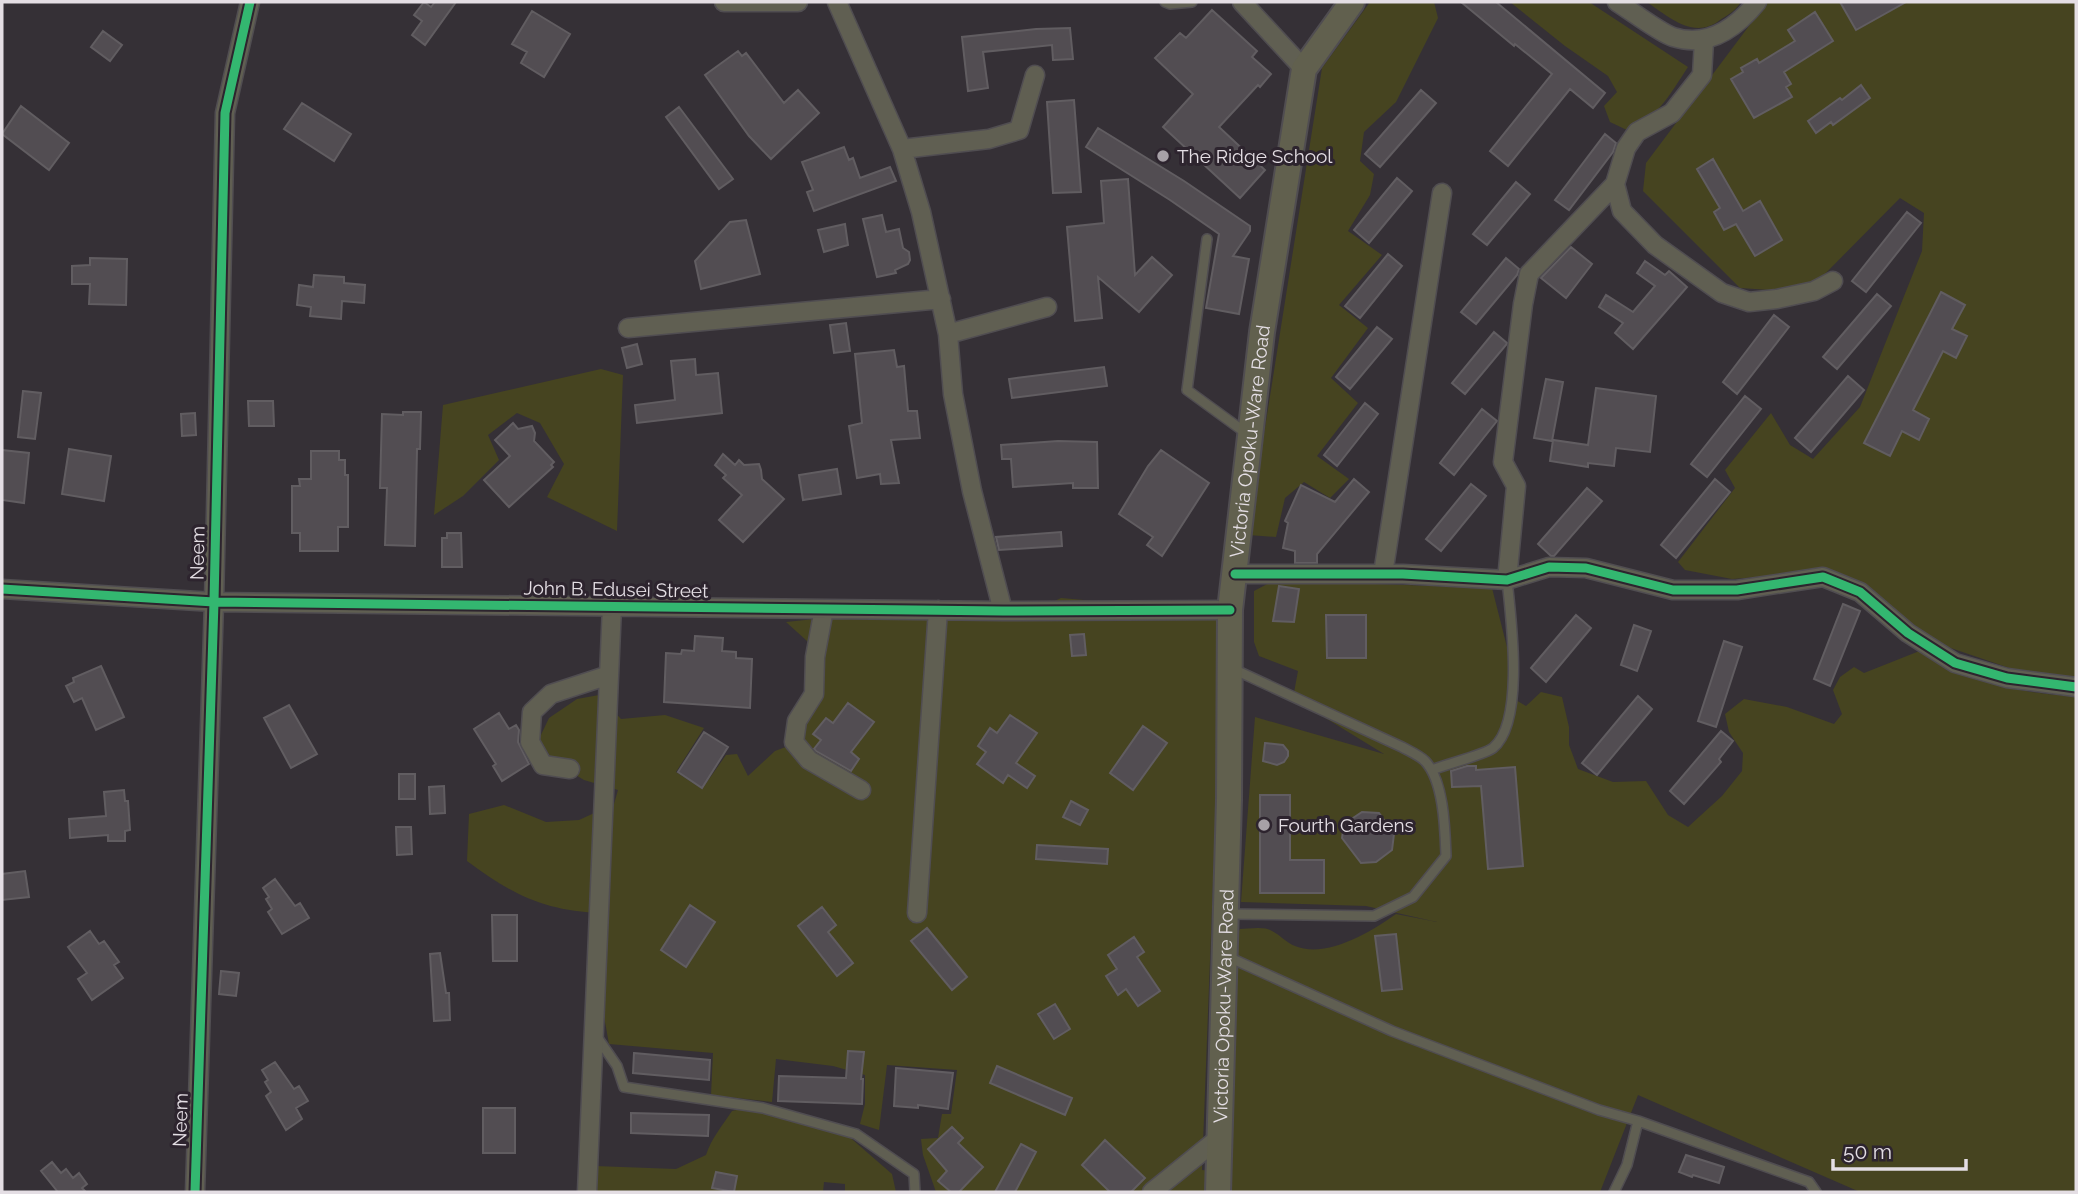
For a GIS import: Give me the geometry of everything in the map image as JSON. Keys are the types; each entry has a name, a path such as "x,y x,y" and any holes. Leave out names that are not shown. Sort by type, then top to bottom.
{"main road":[{"name":"Victoria Opoku-Ware Road","path":"1218,1192 1229,800 1230,610 1262,332 1304,69 1352,2"}],"street":[{"name":"Neem","path":"195,1192 214,602 225,113 250,2"},
{"path":"724,2 798,2"},
{"path":"837,2 902,149 921,212 941,299 953,394 972,492 1003,611"},
{"path":"1242,2 1304,69"},
{"path":"1617,2 1672,37 1704,41 1726,31 1748,14 1757,2"},
{"path":"1507,580 1516,486 1503,462 1529,274 1615,184 1626,148 1637,132 1672,113 1702,75 1704,41"},
{"path":"902,149 989,139 1019,130 1035,75"},
{"path":"1615,184 1622,211 1655,245 1722,293 1749,302 1814,291 1833,281"},
{"path":"1383,573 1442,193"},
{"path":"628,328 941,299"},
{"path":"947,334 1047,307"},
{"path":"1235,574 1383,573 1507,580 1549,567 1586,568 1673,590 1737,590 1823,577 1860,592 1908,633 1955,663 2007,678 2076,687"},
{"name":"John B. Edusei Street","path":"2,589 214,602 1003,611 1230,610"},
{"path":"587,1192 612,606"},
{"path":"824,609 815,657 814,694 797,721 793,742 809,760 861,790"},
{"path":"917,913 938,610"},
{"path":"570,769 543,765 530,742 532,712 551,694 609,675"},
{"path":"1152,1192 1219,1138"}],"lane":[{"path":"1165,2 1192,2"},
{"path":"1207,239 1187,390 1251,436"},
{"path":"1432,770 1491,750 1503,737 1509,719 1514,650 1507,580"},
{"path":"1226,914 1374,916 1413,897 1446,856 1445,813 1432,770 1424,759 1230,667"},
{"path":"1224,955 1392,1031 1599,1110 1638,1121 1809,1182 1816,1192"},
{"path":"594,1032 617,1066 624,1087 763,1108 856,1134 914,1174 915,1192"},
{"path":"1615,1192 1627,1165 1638,1121"}],"shaded area":[{"path":"1370,2 1434,2 1438,18 1396,102 1364,132 1360,161 1374,174 1370,195 1348,231 1382,255 1339,305 1368,328 1331,378 1358,403 1317,456 1349,479 1330,498 1304,482 1285,498 1276,537 1248,535 1322,68"},
{"path":"1510,2 1589,2 1688,67 1656,111 1629,131 1610,122 1604,106 1617,92 1608,76"},
{"path":"1647,2 1741,2 1723,18 1701,28 1682,24"},
{"path":"1767,2 2076,2 2076,677 2027,674 1939,644 1866,588 1832,571 1732,579 1685,570 1678,562 1735,488 1725,470 1771,413 1790,445 1813,459 1860,407 1922,251 1924,213 1900,198 1816,283 1770,290 1740,288 1643,191 1646,163"},
{"path":"601,369 623,375 617,531 547,497 564,464 540,423 517,413 488,435 499,460 463,496 434,515 443,405"},
{"path":"1271,582 1492,588 1509,655 1509,696 1526,706 1541,692 1562,697 1569,727 1569,745 1578,769 1613,782 1646,781 1668,815 1688,827 1722,796 1742,771 1743,753 1729,732 1725,714 1744,699 1787,707 1834,724 1842,714 1833,690 1840,677 1854,667 1864,673 1922,650 1957,670 1996,684 2035,693 2076,696 2076,1192 1860,1192 1638,1095 1600,1192 936,1192 923,1155 921,1139 938,1138 942,1114 951,1114 957,1070 887,1065 879,1130 860,1124 865,1104 865,1075 833,1066 776,1059 772,1102 711,1095 713,1053 609,1044 601,1000 602,913 563,909 530,899 499,883 467,861 469,814 504,805 546,822 579,820 614,804 618,790 584,780 554,762 539,739 549,718 577,699 599,695 621,719 665,715 704,728 676,772 702,789 726,755 737,754 748,776 775,751 791,745 819,705 820,674 807,641 786,622 1044,606 1061,598 1118,603 1223,619 1202,1170 1221,1172 1229,947 1240,929 1269,929 1295,946 1320,949 1348,942 1396,914 1437,922 1366,906 1241,902 1255,717 1384,754 1293,698 1298,671 1259,656 1254,642 1254,591"},
{"path":"745,1108 846,1134 892,1174 896,1192 845,1192 845,1184 824,1182 823,1192 594,1192 595,1166 676,1169 706,1155 732,1111"}],"building":[{"path":"424,2 431,7 435,2 456,2 425,45 412,35 422,21 414,15"},
{"path":"1461,2 1496,2 1605,93 1593,108 1570,89 1508,166 1490,151 1552,74"},
{"path":"1840,2 1906,2 1856,30"},
{"path":"1212,10 1257,51 1252,57 1271,74 1219,127 1265,170 1240,198 1163,127 1193,94 1155,58 1180,33 1186,38"},
{"path":"532,11 570,34 544,77 521,63 527,52 512,44"},
{"path":"1815,12 1833,41 1784,72 1791,84 1786,87 1792,97 1754,118 1731,79 1743,72 1741,68 1757,59 1759,63 1795,41 1788,30"},
{"path":"1070,28 1073,59 1053,60 1052,45 983,52 988,88 968,91 962,37"},
{"path":"103,31 122,45 110,61 91,47"},
{"path":"738,51 742,56 746,53 784,103 798,90 819,113 771,159 749,136 705,75"},
{"path":"1861,85 1870,98 1833,125 1831,122 1816,133 1808,121"},
{"path":"1421,90 1436,103 1380,167 1365,154"},
{"path":"1074,100 1081,192 1053,193 1047,102"},
{"path":"302,103 351,134 334,161 284,129"},
{"path":"21,106 69,143 49,170 2,134"},
{"path":"679,107 733,179 719,189 666,117"},
{"path":"1098,128 1250,226 1250,231 1233,256 1249,259 1239,314 1206,308 1219,234 1086,147"},
{"path":"1605,134 1616,143 1613,152 1569,210 1555,200"},
{"path":"844,147 849,160 853,158 860,178 890,167 896,181 814,211 807,192 813,190 802,162"},
{"path":"1713,159 1743,211 1760,201 1782,240 1755,256 1736,224 1724,230 1714,212 1720,208 1697,169"},
{"path":"1397,178 1412,191 1369,243 1354,230"},
{"path":"1128,179 1135,275 1152,257 1172,275 1139,312 1098,277 1102,318 1075,321 1067,227 1104,223 1101,181"},
{"path":"1516,182 1530,194 1487,245 1473,234"},
{"path":"1907,212 1921,223 1866,292 1852,281"},
{"path":"882,215 886,232 899,229 903,248 909,252 910,260 908,264 895,270 896,273 877,277 863,219"},
{"path":"746,220 760,274 701,289 695,261 730,222"},
{"path":"845,224 848,245 824,252 818,230"},
{"path":"1571,247 1592,264 1566,298 1541,278"},
{"path":"1388,254 1402,266 1360,318 1345,306"},
{"path":"90,258 127,259 126,305 89,304 90,284 72,284 72,266 90,265"},
{"path":"1506,258 1519,269 1517,275 1476,324 1461,312"},
{"path":"1645,261 1665,275 1669,271 1687,287 1633,349 1615,333 1623,323 1599,307 1606,295 1633,312 1655,286 1637,273"},
{"path":"314,275 344,277 344,283 365,285 364,303 342,301 341,319 310,316 311,307 297,305 299,285 313,287"},
{"path":"1941,292 1965,305 1952,329 1967,336 1956,358 1943,351 1913,410 1929,419 1919,440 1902,431 1890,456 1864,443"},
{"path":"1877,294 1891,306 1837,369 1823,357"},
{"path":"1774,315 1789,327 1737,394 1723,382"},
{"path":"846,323 850,351 834,353 830,325"},
{"path":"1377,327 1392,339 1350,389 1336,377"},
{"path":"1494,332 1507,343 1465,394 1452,383"},
{"path":"637,344 642,364 627,368 622,348"},
{"path":"894,350 897,367 904,366 908,411 917,411 920,438 891,440 899,483 881,484 880,474 857,478 849,426 862,423 855,354"},
{"path":"695,359 696,375 718,373 722,413 637,423 635,405 675,400 671,361"},
{"path":"1104,367 1107,386 1012,398 1009,379"},
{"path":"1848,376 1864,390 1811,452 1795,438"},
{"path":"1546,379 1563,382 1552,441 1534,438"},
{"path":"1596,388 1656,396 1650,452 1616,448 1614,466 1588,463 1588,467 1550,461 1553,440 1588,445"},
{"path":"23,391 41,393 35,439 18,437"},
{"path":"1745,396 1761,409 1707,477 1691,464"},
{"path":"248,401 273,401 274,426 249,426"},
{"path":"1365,403 1378,414 1337,466 1324,455"},
{"path":"1482,409 1497,421 1454,475 1440,463"},
{"path":"403,412 421,412 420,449 417,449 415,546 385,545 387,488 380,488 382,414 403,415"},
{"path":"195,413 196,435 182,436 181,414"},
{"path":"513,423 518,429 532,426 534,441 554,462 551,465 553,467 509,507 484,480 510,456 495,440"},
{"path":"1058,441 1097,442 1098,488 1073,488 1073,483 1013,487 1011,459 1002,459 1001,445"},
{"path":"69,449 111,456 104,501 62,494"},
{"path":"2,450 29,453 24,503 2,500"},
{"path":"1161,450 1209,483 1162,556 1147,545 1153,537 1119,514"},
{"path":"311,451 339,451 339,460 345,460 345,475 348,475 348,527 338,527 338,551 300,551 300,533 292,533 292,486 300,486 299,479 311,479"},
{"path":"723,454 735,465 739,460 744,465 759,464 762,479 784,499 743,542 719,520 742,495 723,478 726,475 715,465"},
{"path":"837,469 841,494 803,500 799,475"},
{"path":"1354,479 1369,492 1317,554 1317,563 1295,563 1295,551 1283,548 1288,523 1285,521 1301,485 1335,502"},
{"path":"1715,479 1730,492 1676,558 1661,545"},
{"path":"1471,484 1486,496 1441,551 1426,539"},
{"path":"1587,488 1602,501 1554,556 1551,556 1538,544"},
{"path":"1061,532 1062,546 999,550 996,537"},
{"path":"447,533 461,533 462,567 442,567 442,538 447,538"},
{"path":"1279,586 1299,589 1294,622 1273,621"},
{"path":"1843,604 1860,611 1830,686 1814,679"},
{"path":"1326,615 1366,615 1366,658 1327,658"},
{"path":"1576,615 1591,628 1546,682 1531,668"},
{"path":"1634,625 1651,631 1637,671 1621,665"},
{"path":"1084,634 1086,655 1072,656 1070,635"},
{"path":"695,636 723,638 722,651 736,652 736,658 752,659 750,708 664,702 666,653 694,651"},
{"path":"1724,641 1742,647 1716,727 1698,721"},
{"path":"101,666 124,717 96,730 82,698 74,702 66,686 74,682 73,678"},
{"path":"1638,696 1652,709 1597,775 1582,763"},
{"path":"848,703 874,722 851,752 859,759 851,771 816,751 814,749 821,740 813,734 826,718 833,723"},
{"path":"289,705 317,754 291,768 264,718"},
{"path":"499,713 509,729 516,725 519,730 518,742 529,764 502,781 493,766 496,764 474,729"},
{"path":"1010,715 1037,733 1016,763 1035,776 1027,788 1008,775 1003,783 977,764 986,752 978,746 990,728 997,733"},
{"path":"1143,726 1167,743 1133,790 1110,773"},
{"path":"1721,731 1733,741 1719,759 1721,762 1684,804 1670,791"},
{"path":"704,732 728,747 702,788 678,772"},
{"path":"1265,743 1283,745 1288,751 1284,762 1277,765 1263,761"},
{"path":"1476,766 1476,770 1515,767 1523,866 1488,869 1481,786 1452,787 1451,771"},
{"path":"399,774 415,774 415,799 399,799"},
{"path":"444,786 445,813 430,814 429,787"},
{"path":"124,790 125,801 128,801 130,830 125,831 125,841 108,841 108,835 70,838 69,819 106,816 104,792"},
{"path":"1260,795 1290,795 1290,860 1324,860 1324,893 1260,893"},
{"path":"1071,801 1088,810 1080,825 1063,817"},
{"path":"1362,812 1379,813 1394,834 1392,850 1376,862 1361,863 1342,838 1344,824"},
{"path":"396,827 411,827 412,854 397,855"},
{"path":"1037,845 1108,849 1107,864 1036,859"},
{"path":"25,871 29,897 2,900 2,874"},
{"path":"275,879 295,906 300,903 309,918 282,934 268,912 272,909 263,888"},
{"path":"690,905 715,922 686,967 661,950"},
{"path":"822,907 836,925 828,932 853,963 837,976 798,926"},
{"path":"492,915 517,915 517,961 493,961"},
{"path":"927,928 967,977 952,990 911,941"},
{"path":"90,931 99,944 104,941 119,962 114,965 123,978 92,1000 78,979 87,973 68,947"},
{"path":"1396,934 1402,989 1382,991 1375,936"},
{"path":"1134,937 1144,952 1137,957 1160,991 1138,1006 1126,989 1118,995 1106,976 1117,969 1108,955"},
{"path":"440,953 446,993 449,993 450,1020 434,1021 430,954"},
{"path":"221,971 239,973 236,996 219,994"},
{"path":"1055,1004 1070,1029 1054,1039 1038,1014"},
{"path":"848,1051 864,1052 862,1104 778,1101 779,1076 846,1078"},
{"path":"634,1053 710,1060 709,1080 633,1073"},
{"path":"275,1062 294,1089 299,1086 308,1101 296,1108 302,1119 286,1130 266,1096 271,1092 262,1070"},
{"path":"997,1066 1072,1098 1065,1115 990,1083"},
{"path":"896,1068 953,1073 948,1109 918,1105 918,1108 894,1106"},
{"path":"483,1108 515,1108 515,1153 483,1153"},
{"path":"631,1113 709,1115 708,1136 631,1133"},
{"path":"952,1127 963,1138 958,1143 983,1167 959,1192 951,1192 938,1181 947,1171 928,1149"},
{"path":"1105,1140 1145,1178 1131,1192 1110,1192 1082,1165"},
{"path":"1021,1144 1036,1152 1015,1192 995,1192"},
{"path":"1686,1155 1724,1167 1719,1183 1679,1172"},
{"path":"52,1162 61,1173 66,1169 73,1178 79,1173 87,1184 82,1188 86,1192 55,1192 57,1191 41,1171"},
{"path":"716,1172 737,1176 734,1192 712,1188"}],"cycle path":[{"path":"195,1192 214,602 225,113 250,2"},
{"path":"1235,574 1403,574 1507,580 1549,567 1586,568 1673,590 1737,590 1823,577 1860,592 1908,633 1955,663 2007,678 2076,687"},
{"path":"2,589 214,602 1003,611 1230,610"}],"place":[{"name":"The Ridge School","path":"1163,156"},
{"name":"Fourth Gardens","path":"1264,825"}]}
